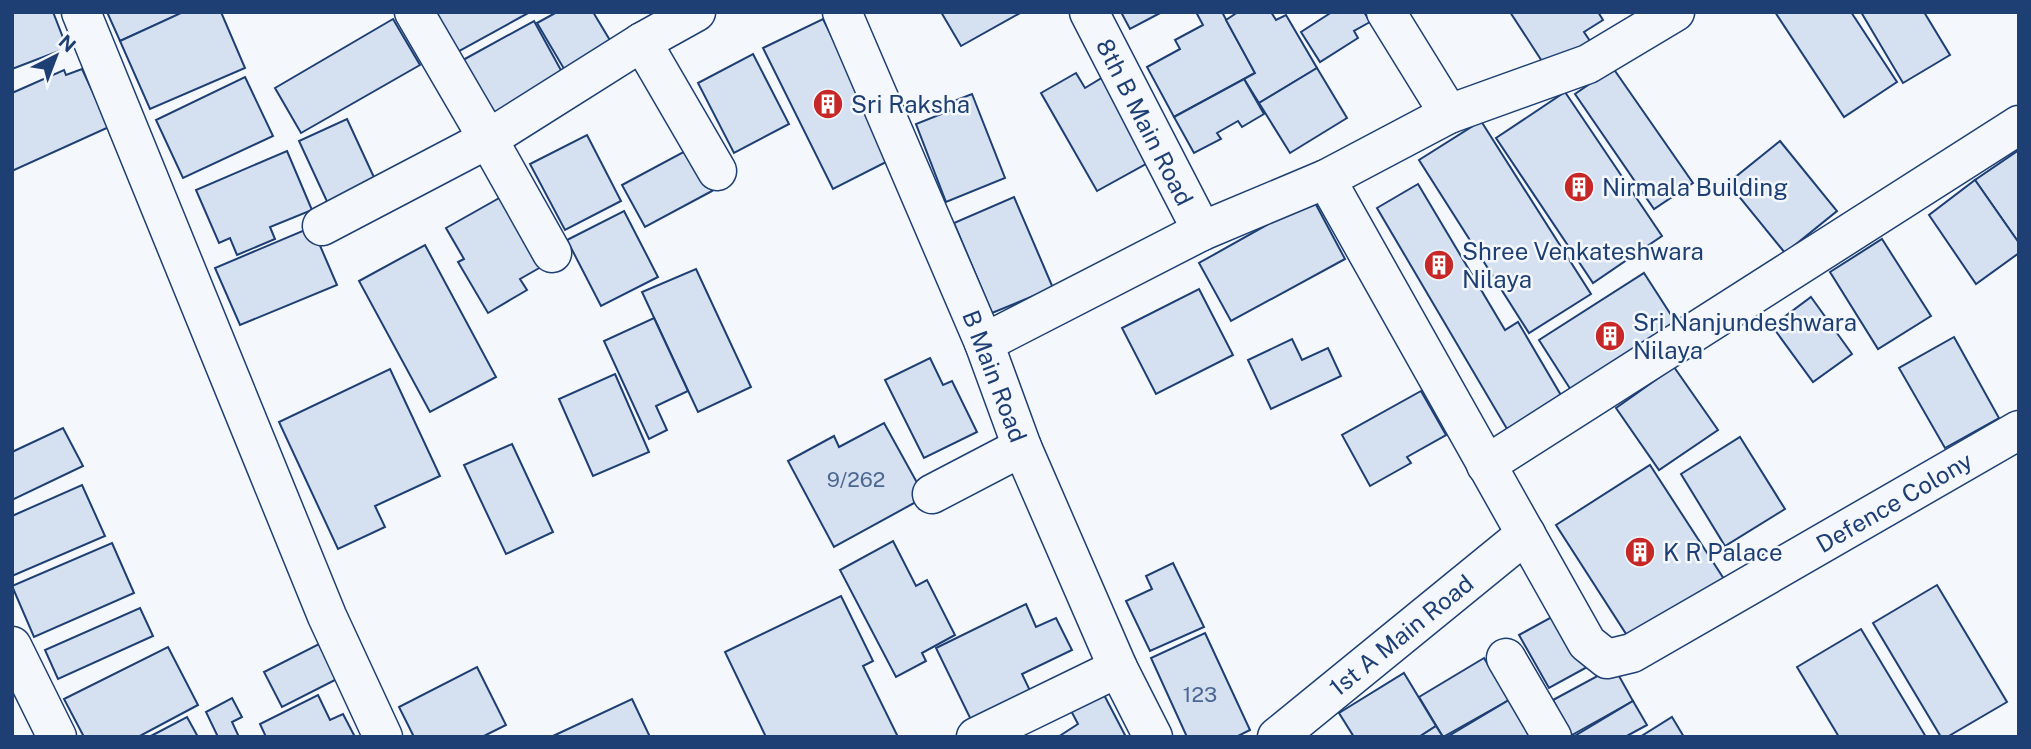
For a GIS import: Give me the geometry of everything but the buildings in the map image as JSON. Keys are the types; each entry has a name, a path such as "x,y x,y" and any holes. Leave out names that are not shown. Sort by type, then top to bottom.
{"street":[{"path":"81,12 327,615 383,737"},
{"path":"414,12 552,253"},
{"path":"322,226 488,139 696,12"},
{"name":"B Main Road","path":"842,12 984,343 1022,447 1118,668 1153,737"},
{"name":"8th B Main Road","path":"1089,12 1202,231"},
{"path":"1386,12 1450,114"},
{"path":"984,343 1202,231 1326,178 1450,114 1588,64 1620,26 1675,12"},
{"path":"642,43 717,172"},
{"path":"1486,465 2019,125"},
{"path":"1326,178 1354,223 1526,534"},
{"name":"Defence Colony","path":"1526,534 1587,643 1607,660 1632,653 2019,430"},
{"path":"932,494 1022,447"},
{"name":"1st A Main Road","path":"1277,737 1526,534"},
{"path":"12,646 57,737"},
{"path":"1506,658 1552,737"},
{"path":"976,737 1118,668"}],"place":[{"name":"Sri Raksha","path":"828,104"},
{"name":"Nirmala Building","path":"1579,187"},
{"name":"Shree Venkateshwara Nilaya","path":"1439,265"},
{"name":"Sri Nanjundeshwara Nilaya","path":"1610,336"},
{"name":"K R Palace","path":"1640,552"}]}
